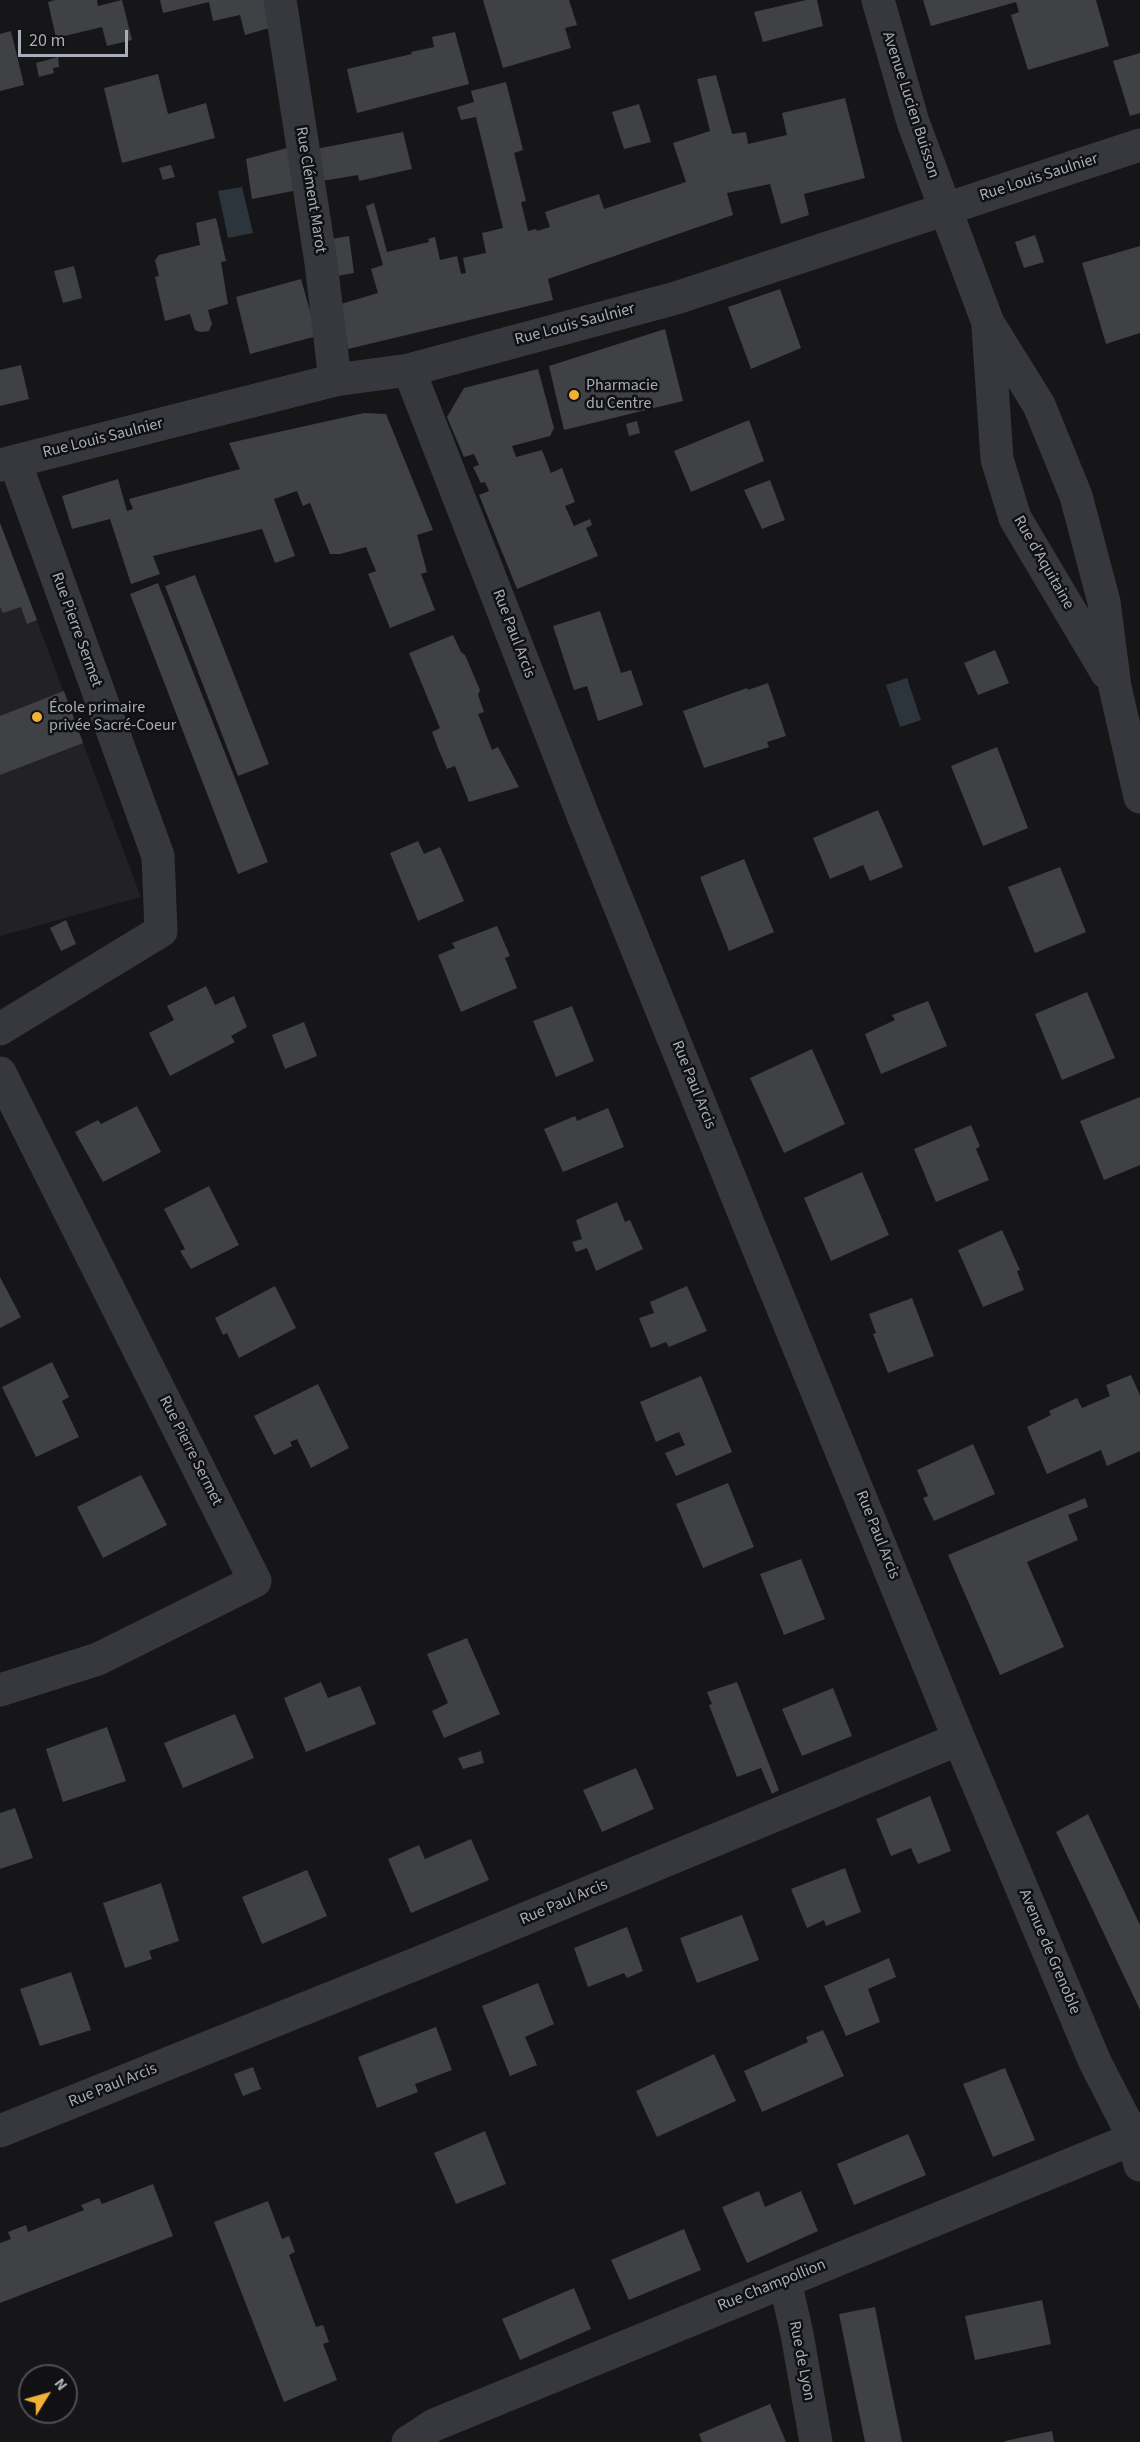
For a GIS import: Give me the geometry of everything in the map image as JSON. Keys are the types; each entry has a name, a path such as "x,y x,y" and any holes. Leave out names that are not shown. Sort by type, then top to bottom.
{"street":[{"name":"Rue Clément Marot","path":"280,0 321,262 335,380"},
{"name":"Avenue Lucien Buisson","path":"878,0 913,122 945,209"},
{"name":"Rue Louis Saulnier","path":"7,464 335,380 409,370 676,298 1140,145"},
{"name":"Rue d'Aquitaine","path":"945,209 988,323 1039,405 1076,496 1104,602 1115,687 1140,797"},
{"name":"Rue d'Aquitaine","path":"988,323 997,459 1015,518 1115,687"},
{"name":"Rue Paul Arcis","path":"0,2131 423,1962 959,1739 584,818 409,370"},
{"name":"Rue Pierre Sermet","path":"0,1029 161,931 158,856 7,464"},
{"name":"Rue Pierre Sermet","path":"0,1073 255,1581 98,1659 0,1690"},
{"name":"Avenue de Grenoble","path":"959,1739 1095,2062 1138,2146"},
{"name":"Rue Champollion","path":"408,2442 434,2425 785,2281 1138,2146"},
{"name":"Rue de Lyon","path":"785,2281 816,2442"}],"shaded area":[{"path":"242,187 253,233 228,238 218,191"},
{"name":"École primaire privée Sacré-Coeur","path":"0,523 141,897 0,936"},
{"path":"907,678 921,720 900,727 886,685"}],"building":[{"path":"97,0 98,6 122,0 132,40 107,46 102,27 56,38 48,2"},
{"path":"160,0 268,0 273,27 245,35 240,15 213,21 209,2 163,13"},
{"path":"483,0 569,0 577,25 565,28 571,48 503,68"},
{"path":"806,0 817,0 823,26 763,42 754,12"},
{"path":"923,0 1096,0 1109,46 1028,70 1011,15 1019,12 1016,2 931,26"},
{"path":"11,31 24,85 0,91 0,34"},
{"path":"455,32 469,84 357,113 347,69 434,47 432,37"},
{"path":"1140,53 1140,113 1130,116 1113,61"},
{"path":"58,57 59,67 53,68 54,73 39,77 36,63"},
{"path":"158,74 168,114 206,103 215,138 122,163 104,88"},
{"path":"716,75 732,134 746,132 748,144 787,135 782,113 845,98 865,178 804,194 809,215 781,224 770,184 727,193 733,215 548,279 553,300 348,349 341,304 378,293 371,269 383,265 366,206 374,203 387,252 429,242 428,239 435,237 440,260 457,256 461,274 466,273 463,258 486,253 482,233 503,228 476,117 461,120 457,107 474,102 471,91 506,82 523,150 514,153 526,201 521,202 528,231 536,229 537,231 550,227 545,212 599,194 604,209 686,182 673,143 710,131 697,79"},
{"path":"639,104 651,142 624,149 612,112"},
{"path":"403,132 412,169 359,181 358,175 322,181 316,149"},
{"path":"291,147 298,190 252,199 246,159"},
{"path":"171,165 175,177 163,180 159,168"},
{"path":"216,218 226,261 221,262 228,304 208,310 212,324 209,331 200,332 195,330 190,314 165,321 155,277 159,276 155,260 159,255 200,245 196,223"},
{"path":"1035,235 1044,262 1024,268 1015,242"},
{"path":"349,236 354,273 337,276 331,239"},
{"path":"1140,246 1140,333 1106,344 1082,263"},
{"path":"74,266 82,298 63,303 54,271"},
{"path":"301,279 317,336 250,354 236,297"},
{"path":"780,289 801,348 751,369 728,307"},
{"path":"665,329 683,401 564,430 549,366"},
{"path":"21,365 29,399 0,406 0,370"},
{"path":"538,369 554,428 550,436 512,446 516,457 542,450 551,473 562,468 575,502 565,506 574,526 590,519 592,525 586,528 598,556 517,589 479,495 489,491 485,482 481,483 473,467 479,465 474,454 464,457 447,417 464,388"},
{"path":"364,413 386,414 433,530 417,535 427,572 421,574 435,610 390,628 368,574 376,571 366,547 340,554 330,554 310,503 303,506 297,491 274,499 295,556 275,563 262,529 153,556 160,574 131,584 110,519 72,529 62,496 118,479 127,511 133,509 129,499 240,469 229,443"},
{"path":"749,420 764,461 691,492 674,451"},
{"path":"637,421 640,433 629,436 626,424"},
{"path":"770,480 785,520 762,529 744,490"},
{"path":"0,523 37,620 27,624 21,607 3,613 0,607"},
{"path":"195,575 269,764 238,776 165,586"},
{"path":"158,583 268,862 238,874 130,594"},
{"path":"600,611 621,673 631,670 643,705 598,721 587,686 574,690 553,626"},
{"path":"453,635 461,652 465,655 480,690 478,695 484,712 478,714 492,750 498,747 519,787 469,802 455,766 447,769 439,751 432,732 440,728 409,653"},
{"path":"995,650 1009,683 978,695 964,663"},
{"path":"768,683 786,736 767,742 769,747 704,768 683,711 747,688 748,690"},
{"path":"64,691 83,743 0,775 0,716"},
{"path":"997,747 1028,828 983,846 951,766"},
{"path":"878,810 903,867 870,881 863,865 830,879 813,838"},
{"path":"418,841 424,854 440,847 464,901 418,921 390,853"},
{"path":"744,859 774,932 729,951 700,877"},
{"path":"1060,867 1086,932 1035,953 1008,887"},
{"path":"66,920 76,944 61,951 50,928"},
{"path":"497,926 510,956 505,958 517,988 461,1012 438,955 455,948 452,943"},
{"path":"206,986 215,1005 234,996 247,1027 231,1036 235,1042 170,1076 149,1033 174,1020 167,1006"},
{"path":"1087,992 1115,1058 1062,1080 1035,1014"},
{"path":"928,1001 947,1046 881,1074 865,1034 895,1020 892,1015"},
{"path":"572,1006 594,1061 556,1077 533,1021"},
{"path":"304,1022 317,1056 285,1069 272,1035"},
{"path":"812,1049 845,1124 784,1153 750,1078"},
{"path":"1140,1097 1140,1165 1104,1180 1080,1121"},
{"path":"137,1106 161,1152 103,1182 75,1132 98,1120 101,1124"},
{"path":"608,1108 624,1147 563,1172 544,1129 575,1116 577,1121"},
{"path":"971,1125 980,1146 976,1149 989,1180 936,1202 914,1149"},
{"path":"862,1172 889,1235 831,1261 804,1198"},
{"path":"209,1186 239,1245 191,1269 180,1251 185,1249 164,1209"},
{"path":"617,1202 625,1222 630,1220 643,1249 596,1271 587,1248 576,1252 572,1242 582,1239 576,1220"},
{"path":"1002,1230 1020,1270 1017,1271 1024,1290 983,1307 958,1250"},
{"path":"0,1277 21,1317 0,1328"},
{"path":"275,1286 296,1328 239,1358 227,1333 223,1335 215,1318"},
{"path":"687,1286 707,1331 669,1347 666,1342 651,1348 639,1318 654,1313 650,1302"},
{"path":"912,1298 934,1356 888,1373 873,1334 876,1333 869,1314"},
{"path":"52,1362 69,1397 62,1401 79,1437 36,1457 2,1387"},
{"path":"1131,1375 1140,1395 1140,1451 1107,1466 1101,1450 1047,1474 1027,1427 1051,1415 1049,1411 1077,1398 1082,1408 1110,1396 1106,1385"},
{"path":"701,1376 732,1452 676,1476 665,1453 685,1445 679,1432 656,1442 640,1402"},
{"path":"318,1384 349,1448 311,1468 297,1439 290,1442 292,1446 274,1455 254,1416"},
{"path":"973,1444 995,1494 934,1521 923,1498 928,1496 917,1470"},
{"path":"141,1475 167,1525 103,1558 77,1507"},
{"path":"728,1483 754,1547 703,1568 676,1504"},
{"path":"1085,1498 1088,1507 1068,1515 1078,1540 1027,1562 1064,1647 1000,1675 948,1555"},
{"path":"801,1559 825,1619 784,1635 760,1574"},
{"path":"467,1638 500,1714 444,1738 432,1711 448,1703 427,1654"},
{"path":"321,1682 328,1698 360,1686 376,1724 306,1752 284,1698"},
{"path":"737,1682 779,1790 772,1794 761,1768 737,1777 709,1705 712,1704 707,1692"},
{"path":"833,1688 852,1736 802,1756 782,1709"},
{"path":"235,1714 254,1758 183,1788 164,1743"},
{"path":"107,1727 126,1781 63,1802 46,1749"},
{"path":"481,1751 484,1763 463,1769 458,1758"},
{"path":"636,1768 654,1809 602,1832 583,1790"},
{"path":"930,1796 951,1851 918,1864 911,1848 891,1856 876,1819"},
{"path":"15,1808 33,1858 0,1869 0,1813"},
{"path":"1088,1814 1140,1925 1140,2010 1056,1832"},
{"path":"471,1839 489,1880 411,1913 388,1859 419,1845 425,1859"},
{"path":"845,1868 861,1912 826,1926 824,1920 807,1928 791,1889"},
{"path":"307,1870 327,1916 262,1944 242,1897"},
{"path":"161,1883 179,1941 149,1951 152,1959 125,1968 103,1903"},
{"path":"742,1915 759,1960 697,1983 680,1938"},
{"path":"627,1927 643,1971 627,1978 624,1973 588,1987 574,1948"},
{"path":"889,1958 896,1977 868,1989 880,2022 846,2036 824,1986"},
{"path":"71,1972 91,2030 40,2046 20,1989"},
{"path":"538,1983 554,2024 525,2037 537,2065 510,2076 482,2006"},
{"path":"436,2027 452,2070 415,2084 418,2092 377,2108 358,2057"},
{"path":"823,2030 844,2076 762,2112 744,2071 808,2042 806,2037"},
{"path":"714,2054 736,2101 657,2137 636,2091"},
{"path":"253,2067 261,2089 243,2096 234,2074"},
{"path":"1005,2068 1035,2140 993,2157 963,2084"},
{"path":"485,2131 506,2184 456,2204 434,2153"},
{"path":"908,2134 926,2175 854,2205 837,2164"},
{"path":"153,2184 173,2236 0,2303 0,2243 11,2239 8,2232 26,2225 28,2232 84,2210 81,2205 99,2198 102,2204"},
{"path":"759,2191 765,2207 801,2191 818,2231 747,2263 722,2207"},
{"path":"268,2201 282,2239 289,2236 295,2252 289,2255 316,2327 323,2325 329,2342 323,2344 337,2380 284,2402 214,2222"},
{"path":"684,2229 701,2270 629,2300 611,2260"},
{"path":"574,2288 591,2329 520,2360 502,2319"},
{"path":"1042,2300 1051,2344 975,2360 965,2316"},
{"path":"875,2307 902,2442 865,2442 839,2314"},
{"path":"770,2404 786,2442 702,2442 699,2434"},
{"path":"1052,2431 1054,2442 1005,2442 1005,2441"}],"place":[{"name":"Pharmacie du Centre","path":"574,395"},
{"name":"École primaire privée Sacré-Coeur","path":"37,717"}]}
